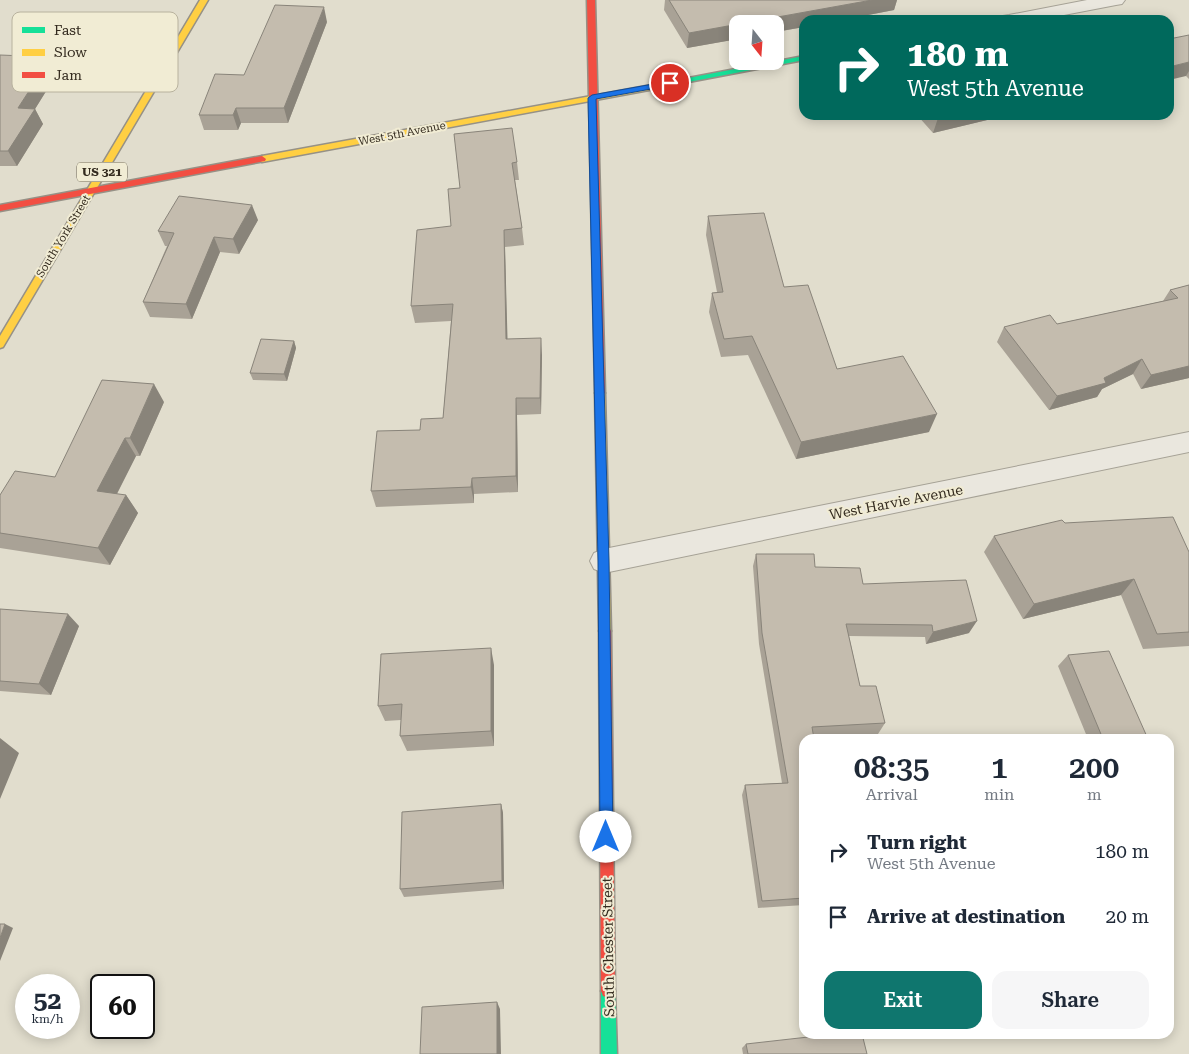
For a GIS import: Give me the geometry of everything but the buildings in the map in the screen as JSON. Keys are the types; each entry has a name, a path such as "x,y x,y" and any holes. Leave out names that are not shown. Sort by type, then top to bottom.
{"main road":[{"name":"South York Street","path":"178,44 204,0"},
{"name":"South Chester Street","path":"591,0 604,561 609,1054"},
{"name":"West 5th Avenue","path":"0,208 799,59"},
{"name":"South York Street","path":"0,344 149,92"}],"street":[{"path":"1029,15 1074,4 1116,0"},
{"name":"West Harvie Avenue","path":"604,561 1189,442"}],"traffic: fast":[{"path":"657,86 799,59"},
{"path":"608,991 609,1054"}],"traffic: slow":[{"path":"178,44 204,0"},
{"path":"262,159 657,86"},
{"path":"0,344 149,92"},
{"path":"600,393 605,631"}],"traffic: jam":[{"path":"591,0 600,393"},
{"path":"0,208 262,159"},
{"path":"605,631 608,991"}],"route":[{"path":"606,837 604,561 592,98 670,83"}]}
